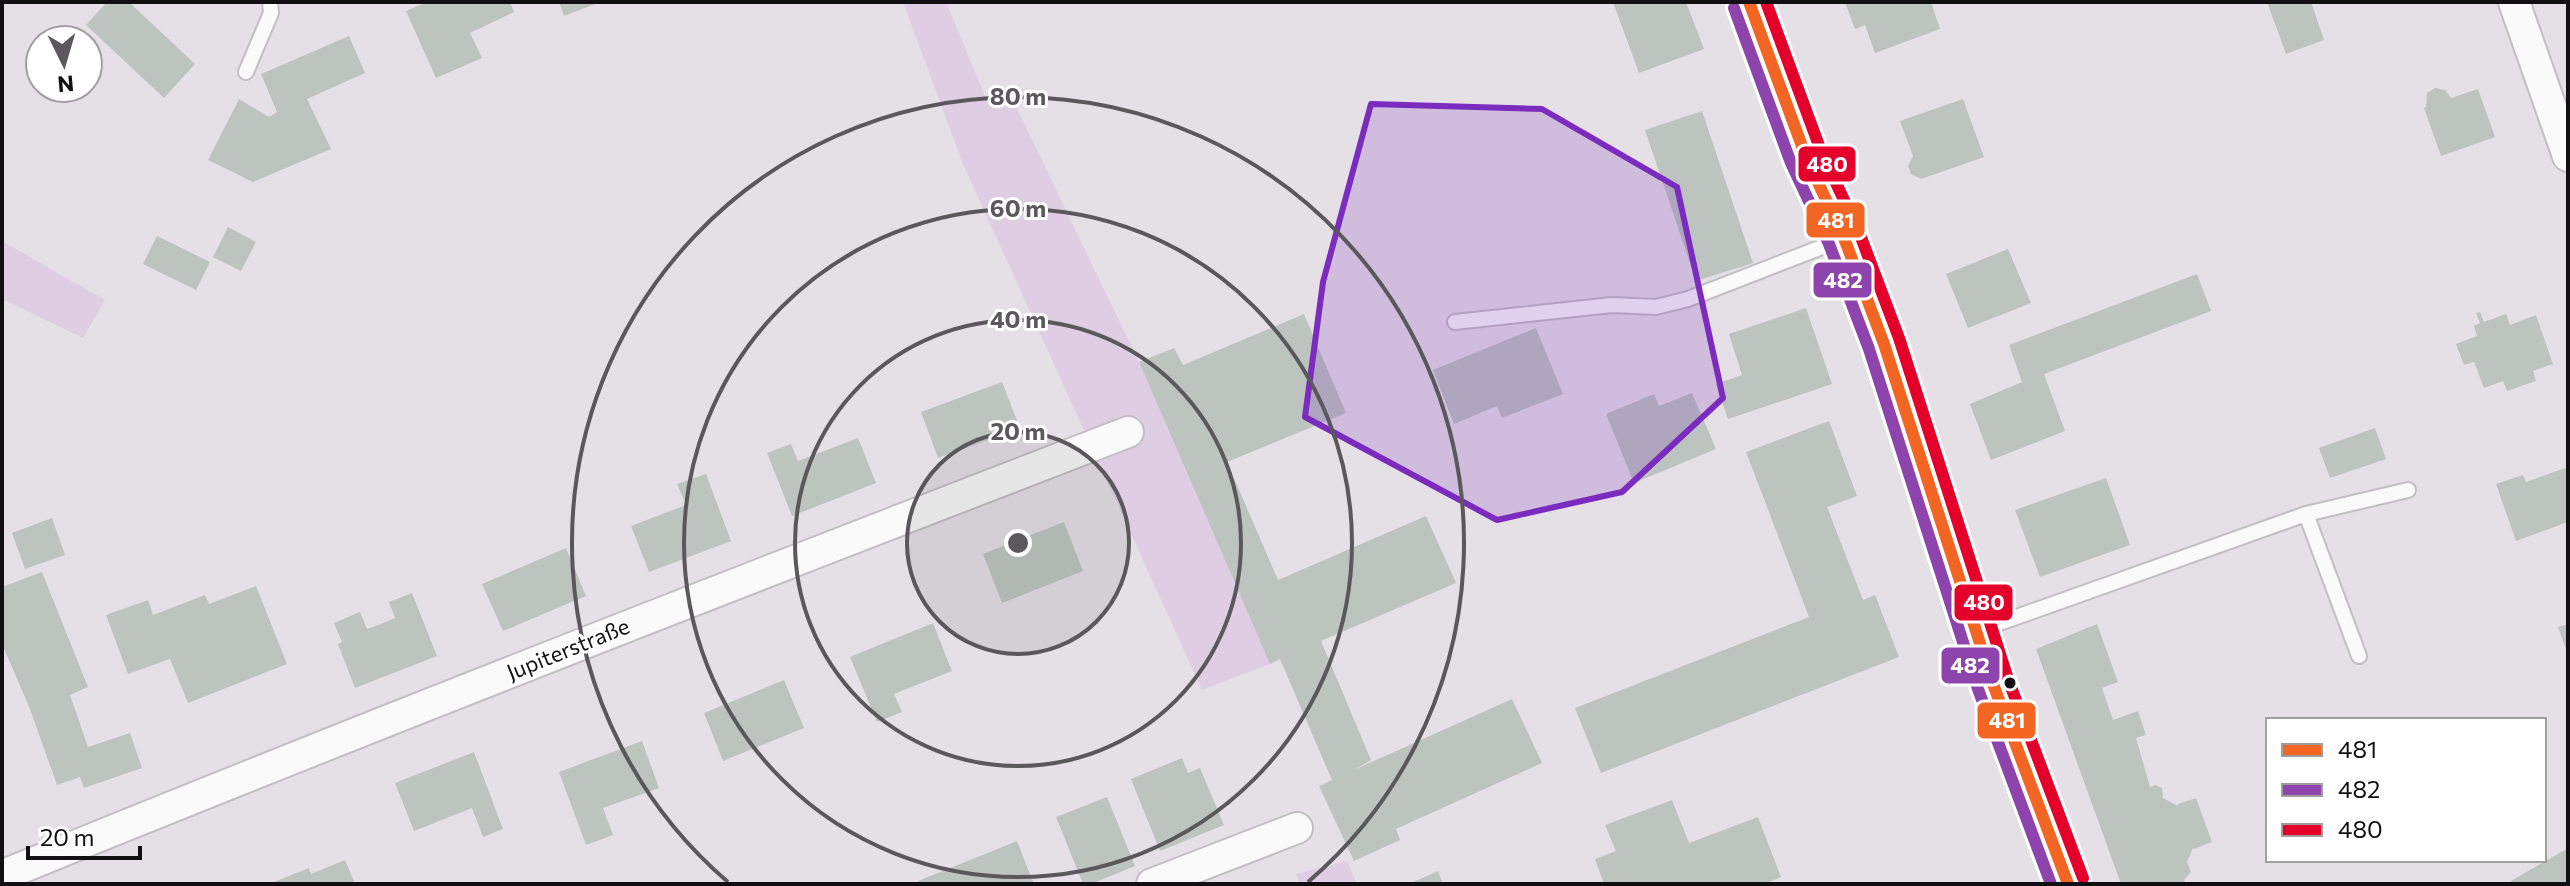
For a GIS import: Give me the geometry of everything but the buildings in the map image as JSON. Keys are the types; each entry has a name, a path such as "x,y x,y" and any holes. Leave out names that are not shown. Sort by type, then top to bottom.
{"main road":[{"path":"1749,2 1806,157 1844,238 1884,344 1993,684 2068,884"}],"street":[{"path":"2514,2 2568,156"},
{"name":"Jupiterstraße","path":"10,868 1128,432"},
{"path":"1152,884 1297,828"}],"lane":[{"path":"246,72 271,13 270,2"},
{"path":"1455,322 1612,305 1656,307 1688,299 1844,238"},
{"path":"1976,631 2306,514 2408,490"},
{"path":"2306,514 2359,656"}],"highlighted area":[{"path":"1371,104 1542,109 1677,187 1723,398 1622,492 1497,520 1305,417 1323,282"}],"shaded area":[{"path":"903,2 946,2 987,101 1010,94 1139,362 1270,664 1202,690 963,164"},
{"path":"2,241 105,300 83,338 2,299"},
{"path":"1347,861 1357,884 1300,884 1296,874"}],"transit line":[{"name":"481","path":"1749,2 1806,157 1844,238 1884,344 1993,684 2068,884"},
{"name":"480","path":"1766,2 1821,151 1859,232 1899,338 2008,679 2083,878"},
{"name":"482","path":"1734,8 1791,163 1829,244 1869,349 1978,689 2051,884"}]}
